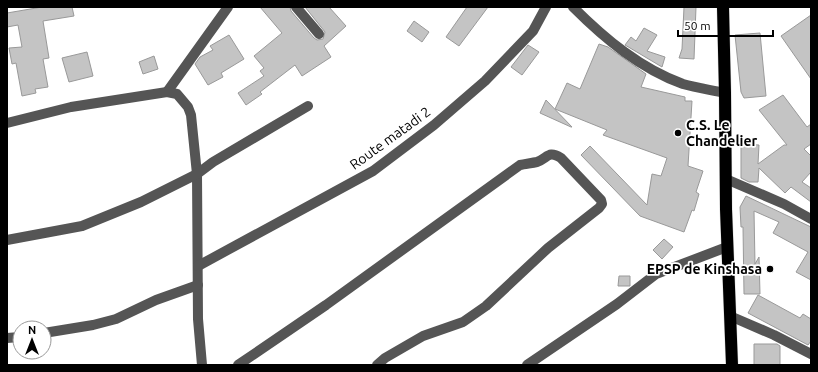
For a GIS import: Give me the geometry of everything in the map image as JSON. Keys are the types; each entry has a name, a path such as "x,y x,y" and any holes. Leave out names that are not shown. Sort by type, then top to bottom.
{"highway":[{"path":"722,7 725,93 727,247 732,365"}],"street":[{"path":"166,92 228,7"},
{"path":"296,7 319,34"},
{"name":"Route matadi 2","path":"198,266 340,189 379,166 434,125 485,81 533,31 546,7"},
{"path":"573,7 629,56 656,72 684,84 725,93"},
{"path":"7,123 71,107 166,92 177,94 188,108 191,115 197,174 198,319 202,365"},
{"path":"7,240 82,226 112,215 197,174 213,162 308,106"},
{"path":"238,365 326,305 520,165 538,161 550,154 555,154 561,158 601,200 602,204 600,208 548,248 486,306 463,322 423,336 385,358 377,365"},
{"path":"726,179 784,204 811,219"},
{"path":"526,365 617,304 656,274 727,247"},
{"path":"52,332 93,325 116,319 156,300 198,285"},
{"path":"730,316 774,335 811,354"}],"building":[{"path":"42,7 72,7 74,16 43,21 49,58 43,59 48,87 35,89 36,93 22,96 16,63 12,64 9,48 22,47 18,25 7,27 7,13"},
{"path":"260,7 290,7 291,11 317,40 323,39 325,32 305,7 329,7 346,26 324,46 331,57 302,76 295,65 260,92 262,94 246,105 238,93 264,76 260,71 264,68 254,56 282,33"},
{"path":"467,7 488,7 459,46 446,37"},
{"path":"684,7 696,7 694,59 679,58 682,49"},
{"path":"811,15 811,79 781,36"},
{"path":"414,21 429,32 422,42 407,31"},
{"path":"644,28 657,35 647,51 665,57 662,67 625,45 631,37 636,41"},
{"path":"760,33 766,96 744,98 741,92 735,35"},
{"path":"229,35 244,59 221,73 223,77 208,85 195,64 200,57 213,50 210,46"},
{"path":"599,44 608,47 646,74 641,87 685,97 685,101 692,101 688,166 703,171 696,192 699,194 694,211 692,210 684,232 640,216 581,155 590,146 647,205 652,174 661,176 667,158 603,135 607,130 555,109 567,83 580,89"},
{"path":"528,45 539,52 522,75 511,67"},
{"path":"87,52 93,76 69,82 62,58"},
{"path":"154,56 158,69 143,74 139,62"},
{"path":"783,95 807,127 811,124 811,144 804,149 811,156 811,172 802,182 811,188 811,202 791,187 785,193 759,168 758,182 749,182 741,178 741,144 759,145 758,164 784,145 787,145 759,110"},
{"path":"546,100 572,127 540,113"},
{"path":"746,196 811,227 811,280 796,272 808,252 773,233 779,222 754,211 755,264 759,257 760,294 744,294 743,227 741,227 740,207"},
{"path":"664,239 673,247 662,259 653,250"},
{"path":"619,276 630,276 630,286 618,286"},
{"path":"758,295 800,318 803,314 811,319 811,341 808,345 748,313"},
{"path":"754,344 777,344 780,346 780,365 754,365"}],"place":[{"name":"C.S. Le Chandelier","path":"678,133"},
{"name":"EPSP de Kinshasa","path":"770,269"}]}
